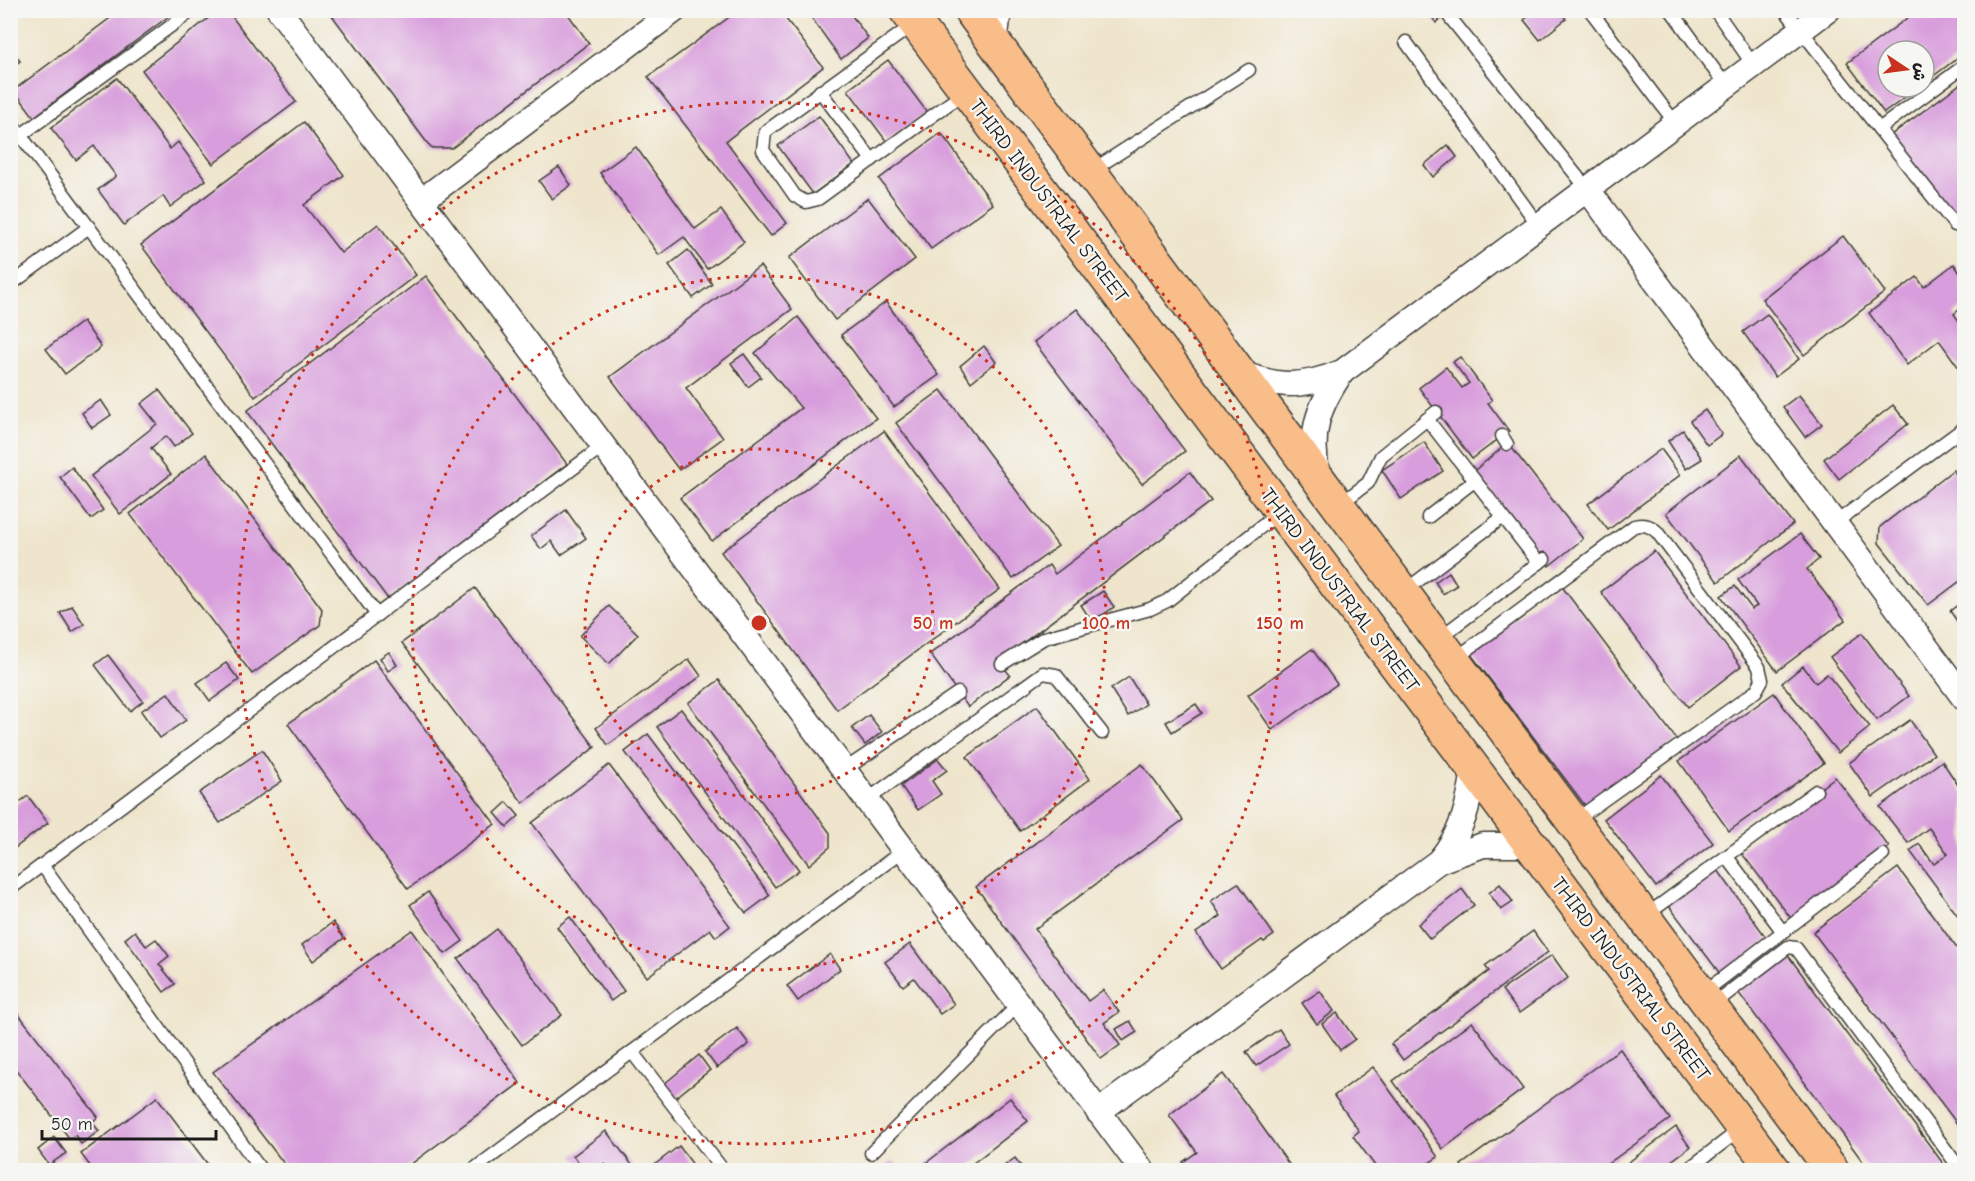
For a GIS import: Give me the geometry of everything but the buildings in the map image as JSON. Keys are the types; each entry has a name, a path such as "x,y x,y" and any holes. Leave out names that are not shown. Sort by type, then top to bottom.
{"main road":[{"path":"970,10 1832,1170"},
{"name":"THIRD INDUSTRIAL STREET","path":"910,17 1774,1170"}],"street":[{"path":"279,10 1142,1170"},
{"path":"421,201 675,10"},
{"path":"995,44 999,10"},
{"path":"1239,372 1263,382 1290,385 1317,382 1342,372 1828,10"},
{"path":"1588,190 1965,698"},
{"path":"1329,494 1313,453 1316,423 1325,396 1342,372"},
{"path":"1439,861 1461,829 1468,810 1474,769"},
{"path":"1098,1112 1439,861 1483,845 1531,845"}],"lane":[{"path":"21,135 193,10"},
{"path":"1444,10 1588,190"},
{"path":"1590,10 1676,124"},
{"path":"1671,10 1726,86"},
{"path":"1715,10 1754,66"},
{"path":"1785,10 1955,225"},
{"path":"910,17 770,129 762,138 763,150 795,196 806,202 818,199 966,91"},
{"path":"1406,42 1539,226"},
{"path":"1879,129 1965,66"},
{"path":"1090,172 1249,70"},
{"path":"820,91 872,160"},
{"path":"10,121 377,615"},
{"path":"10,285 89,227"},
{"path":"1329,494 1368,483 1381,456 1431,416 1474,481 1542,561 1445,650"},
{"path":"1835,523 1965,428"},
{"path":"10,889 603,447"},
{"path":"1428,517 1474,481"},
{"path":"1002,664 1044,638 1150,609 1167,601 1281,511"},
{"path":"1402,592 1503,517"},
{"path":"1445,650 1634,526 1641,525 1653,528 1657,532 1759,667 1762,680 1756,691 1573,822"},
{"path":"867,800 1043,672 1056,675 1102,734"},
{"path":"844,770 958,693"},
{"path":"1644,917 1816,791"},
{"path":"473,1170 904,850"},
{"path":"1706,1000 1783,932 1883,855"},
{"path":"1727,857 1783,932"},
{"path":"42,866 261,1170"},
{"path":"1706,1000 1788,947 1796,948 1961,1170"},
{"path":"872,1153 1019,1004"},
{"path":"632,1052 723,1170"},
{"path":"1687,1170 1742,1127"}]}
